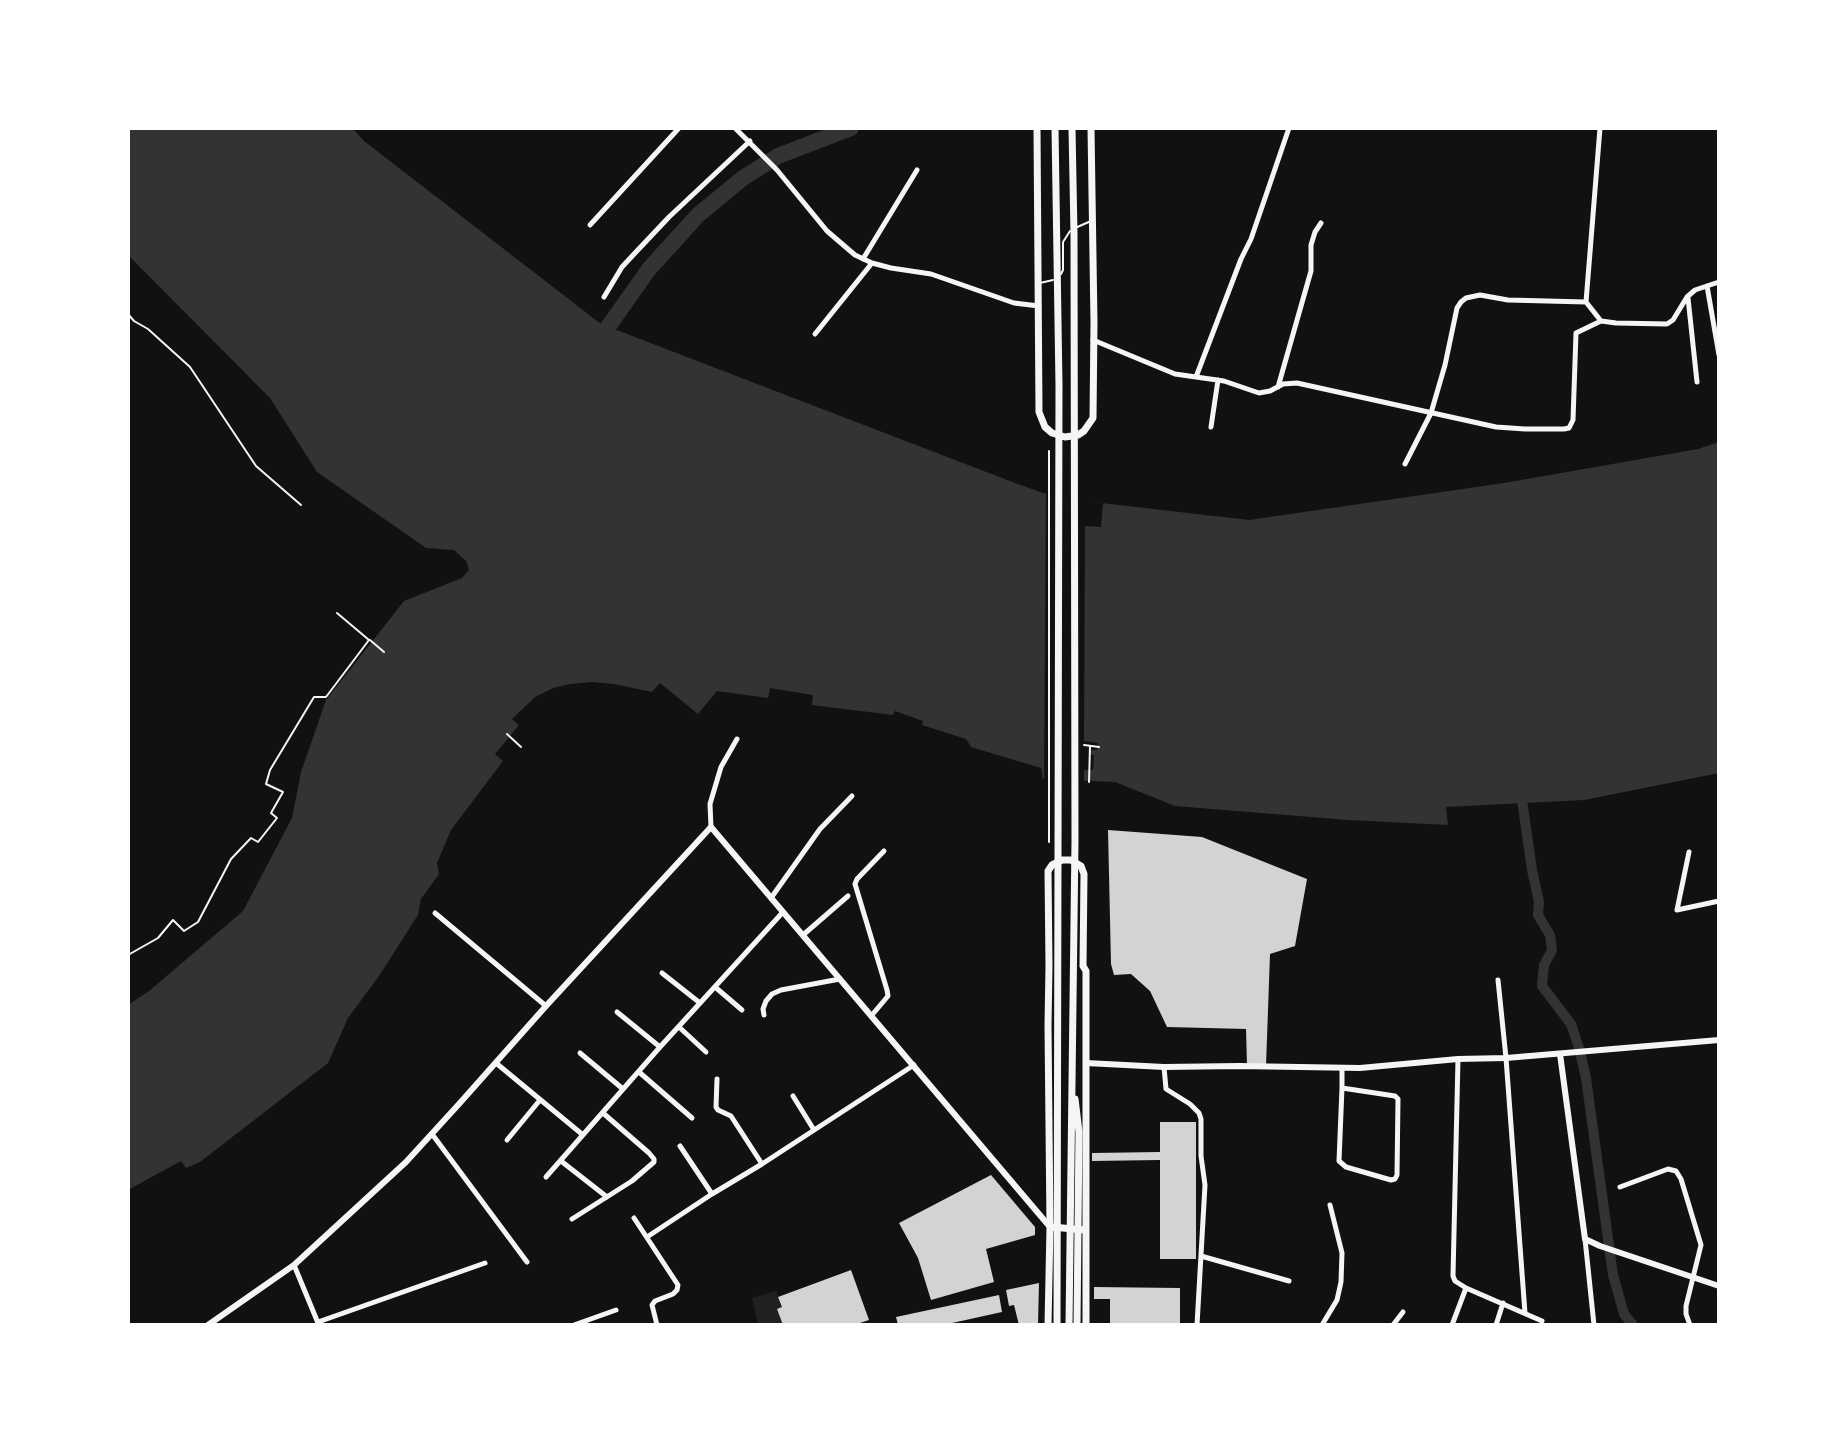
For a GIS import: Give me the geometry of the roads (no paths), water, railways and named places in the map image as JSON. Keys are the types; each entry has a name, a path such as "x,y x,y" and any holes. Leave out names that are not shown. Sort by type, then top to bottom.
{"main road":[{"path":"1037,128 1039,412 1045,427 1065,437 1078,435 1093,418 1091,128"},
{"path":"1055,128 1058,456 1057,1325"},
{"path":"1069,1325 1075,841 1072,128"},
{"path":"1048,1325 1048,871 1062,860 1071,860 1081,866 1084,874 1086,1325"},
{"path":"1049,966 1083,966"},
{"path":"1072,1069 1079,1132 1077,1325"},
{"path":"1050,1227 1086,1231"}],"street":[{"path":"590,225 679,128"},
{"path":"735,128 777,170 827,231 863,259 931,274 1014,303 1039,306"},
{"path":"1196,377 1251,239 1289,128"},
{"path":"1600,128 1586,302 1601,321"},
{"path":"604,297 622,267 635,253 750,141"},
{"path":"863,259 917,170"},
{"path":"1278,387 1311,271 1311,245 1321,223"},
{"path":"815,334 872,263"},
{"path":"1093,340 1169,372 1218,380 1259,393 1283,384 1297,383 1496,427 1569,428 1573,420 1576,333 1601,321 1667,324 1695,290 1719,282"},
{"path":"1707,286 1719,355"},
{"path":"1405,464 1431,413 1457,308 1466,298 1480,295 1508,300 1586,302"},
{"path":"1687,297 1697,382"},
{"path":"1211,427 1218,380"},
{"path":"737,739 721,767 710,804 711,827 1050,1227"},
{"path":"771,898 820,829 852,796"},
{"path":"208,1325 294,1265 376,1190 432,1134 711,827"},
{"path":"872,1015 888,996 855,884 884,851"},
{"path":"1689,852 1677,910 1719,901"},
{"path":"803,935 848,896"},
{"path":"546,1177 783,912"},
{"path":"435,913 546,1006"},
{"path":"662,973 700,1003"},
{"path":"764,1015 766,1001 772,994 840,979"},
{"path":"1498,980 1525,1313"},
{"path":"715,987 742,1010"},
{"path":"617,1012 660,1047"},
{"path":"679,1027 706,1052"},
{"path":"1086,1063 1342,1069 1719,1040"},
{"path":"580,1053 623,1089"},
{"path":"1560,1054 1594,1325"},
{"path":"1458,1059 1453,1276 1466,1288 1542,1321"},
{"path":"496,1063 583,1135"},
{"path":"647,1237 914,1065"},
{"path":"1164,1067 1166,1089 1190,1104 1201,1119 1205,1185 1197,1325"},
{"path":"1342,1069 1339,1161 1346,1167 1395,1179 1398,1099 1342,1088"},
{"path":"639,1072 692,1118"},
{"path":"717,1079 716,1107 731,1116 762,1164"},
{"path":"793,1096 814,1130"},
{"path":"507,1140 540,1100"},
{"path":"572,1219 632,1181 654,1159 603,1113"},
{"path":"432,1134 527,1262"},
{"path":"680,1146 712,1194"},
{"path":"561,1161 607,1197"},
{"path":"1620,1187 1668,1169 1676,1171 1681,1179 1701,1245 1686,1306 1690,1325"},
{"path":"1322,1325 1337,1300 1341,1282 1342,1253 1330,1205"},
{"path":"634,1218 678,1285 673,1294 652,1305 657,1325"},
{"path":"1585,1239 1719,1286"},
{"path":"1201,1256 1289,1281"},
{"path":"294,1265 318,1323 485,1263"},
{"path":"1452,1325 1466,1288"},
{"path":"1496,1325 1503,1303"},
{"path":"574,1325 616,1310"},
{"path":"1393,1325 1403,1312"}],"lane":[{"path":"1038,283 1053,281 1062,274 1066,235 1092,221"}],"waterway":[{"path":"603,348 608,327 649,269 698,215 743,178 778,156 851,128"},
{"path":"1521,793 1539,902 1538,915 1550,935 1552,950 1544,965 1542,986 1571,1024 1579,1048 1586,1078 1613,1275 1624,1314 1633,1325"}]}
